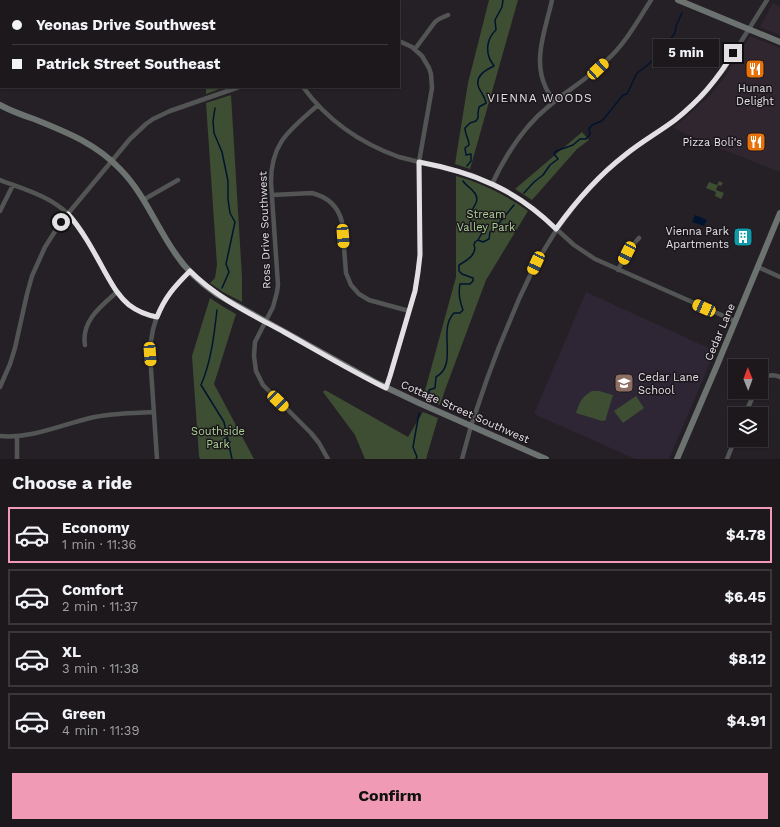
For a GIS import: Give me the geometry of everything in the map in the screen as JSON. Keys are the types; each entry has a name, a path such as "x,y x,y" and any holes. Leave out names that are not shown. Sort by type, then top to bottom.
{"street":[{"path":"552,0 541,45 540,70 547,90 555,101"},
{"path":"492,184 508,153 532,122 555,101 581,83 607,60 624,41 651,0"},
{"path":"678,0 780,42"},
{"path":"462,459 471,426 489,373 516,306 536,263 556,229 578,201 607,170 636,147 676,119 703,95 724,69 748,29 768,0"},
{"path":"415,49 435,22 448,15"},
{"path":"386,388 416,284 420,255 419,162 432,88 429,68 422,56 415,49 406,43 400,41"},
{"path":"0,387 15,348 32,276 45,247 68,214 138,131 153,119 170,111 236,88"},
{"path":"304,88 318,105 340,126 364,142 388,154 466,174 492,184 529,205 574,245 595,259 735,321"},
{"name":"Cottage Street Southwest","path":"0,105 68,133 98,149 112,161 129,178 175,254 203,284 218,295 386,388 546,459"},
{"name":"Ross Drive Southwest","path":"318,105 288,133 278,147 272,162 272,195 278,285 276,300 257,336 254,349 254,364 259,378 267,390 311,433 328,459"},
{"path":"0,180 45,198 53,202 68,214 82,232 122,299 134,309 157,317"},
{"path":"143,200 178,180"},
{"path":"0,211 13,185"},
{"path":"272,195 312,193 328,199 334,205 342,222 346,273 351,285 359,294 368,300 409,311"},
{"name":"Cedar Lane","path":"677,459 780,212"},
{"path":"618,270 627,253 639,238"},
{"path":"758,267 780,277"},
{"path":"157,459 150,348 153,328 161,307 171,291 190,271"},
{"path":"85,345 84,334 88,323 98,309 117,292"},
{"path":"768,376 780,377"},
{"path":"0,436 17,437 104,416 154,412"},
{"path":"17,437 17,459"},
{"path":"726,459 731,447"}],"shaded area":[{"path":"773,3 780,7 780,35 760,27"},
{"path":"750,36 780,48 780,172 673,128 711,94 723,79"},
{"name":"Cedar Lane School","path":"586,292 715,351 669,459 635,459 534,414"}],"green space":[{"path":"489,0 518,0 470,169 455,164 468,83"},
{"path":"206,88 222,88 206,94"},
{"path":"231,95 242,277 242,302 210,283 215,278 217,265 206,103"},
{"name":"Stream Valley Park","path":"582,132 589,140 577,149 532,200 515,189"},
{"name":"Stream Valley Park","path":"456,176 494,190 528,211 486,280 440,405 423,398 456,277"},
{"path":"719,181 723,183 721,186 718,185 716,190 724,193 721,199 715,196 716,192 706,188 709,182 717,185"},
{"name":"Southside Park","path":"210,298 236,314 214,384 254,459 200,459 199,456 192,356"},
{"path":"325,390 408,437 423,412 438,418 426,459 365,459 355,435 323,392"},
{"path":"592,391 599,391 613,395 606,420 602,421 576,413 581,400 585,395"},
{"path":"636,396 644,408 623,423 614,411"}],"water":[{"path":"695,215 707,220 704,226 692,222"}],"waterway":[{"path":"467,166 471,161 471,154 466,155 465,148 469,145 465,128 470,123 476,121 478,118 479,107 486,103 479,88 478,80 481,74 494,66 489,58 488,46 489,39 496,30 495,20 502,7 503,0"},
{"path":"524,193 543,175 550,165 558,159 554,154 556,151 573,145 580,139 586,139 590,134 589,129 592,125 602,121 623,95 627,94 637,73 660,54 660,49 663,44 667,44 675,33 676,26 682,13"},
{"path":"215,108 213,121 214,133 222,152 228,181 230,213 235,222 226,264 229,272 222,288"},
{"path":"429,398 429,390 435,388 436,377 443,371 446,364 447,328 449,320 454,313 460,313 463,310 459,291 460,284 470,284 473,281 473,278 462,274 459,271 459,265 473,254 475,242 482,233 480,228 472,223 469,215 476,203 476,194 463,181"},
{"path":"478,240 483,242 489,239 490,232 514,205"},
{"path":"217,310 210,358 201,385 224,422 232,459"},
{"path":"416,459 417,457 413,447 419,413"}],"place":[{"name":"Hunan Delight","path":"755,69"},
{"name":"Pizza Boli's","path":"756,142"},
{"name":"Vienna Park Apartments","path":"743,237"},
{"name":"Cedar Lane School","path":"624,383"}],"district":[{"name":"VIENNA WOODS","path":"540,98"}],"route":[{"path":"61,222 68,214 75,222 117,292 122,299 134,309 157,317 165,299 190,271 198,280 218,295 386,388 415,291 418,272 420,255 419,162 472,175 492,184 512,194 542,216 556,229 578,201 607,170 625,155 686,112 714,82 724,69 733,53"}]}
